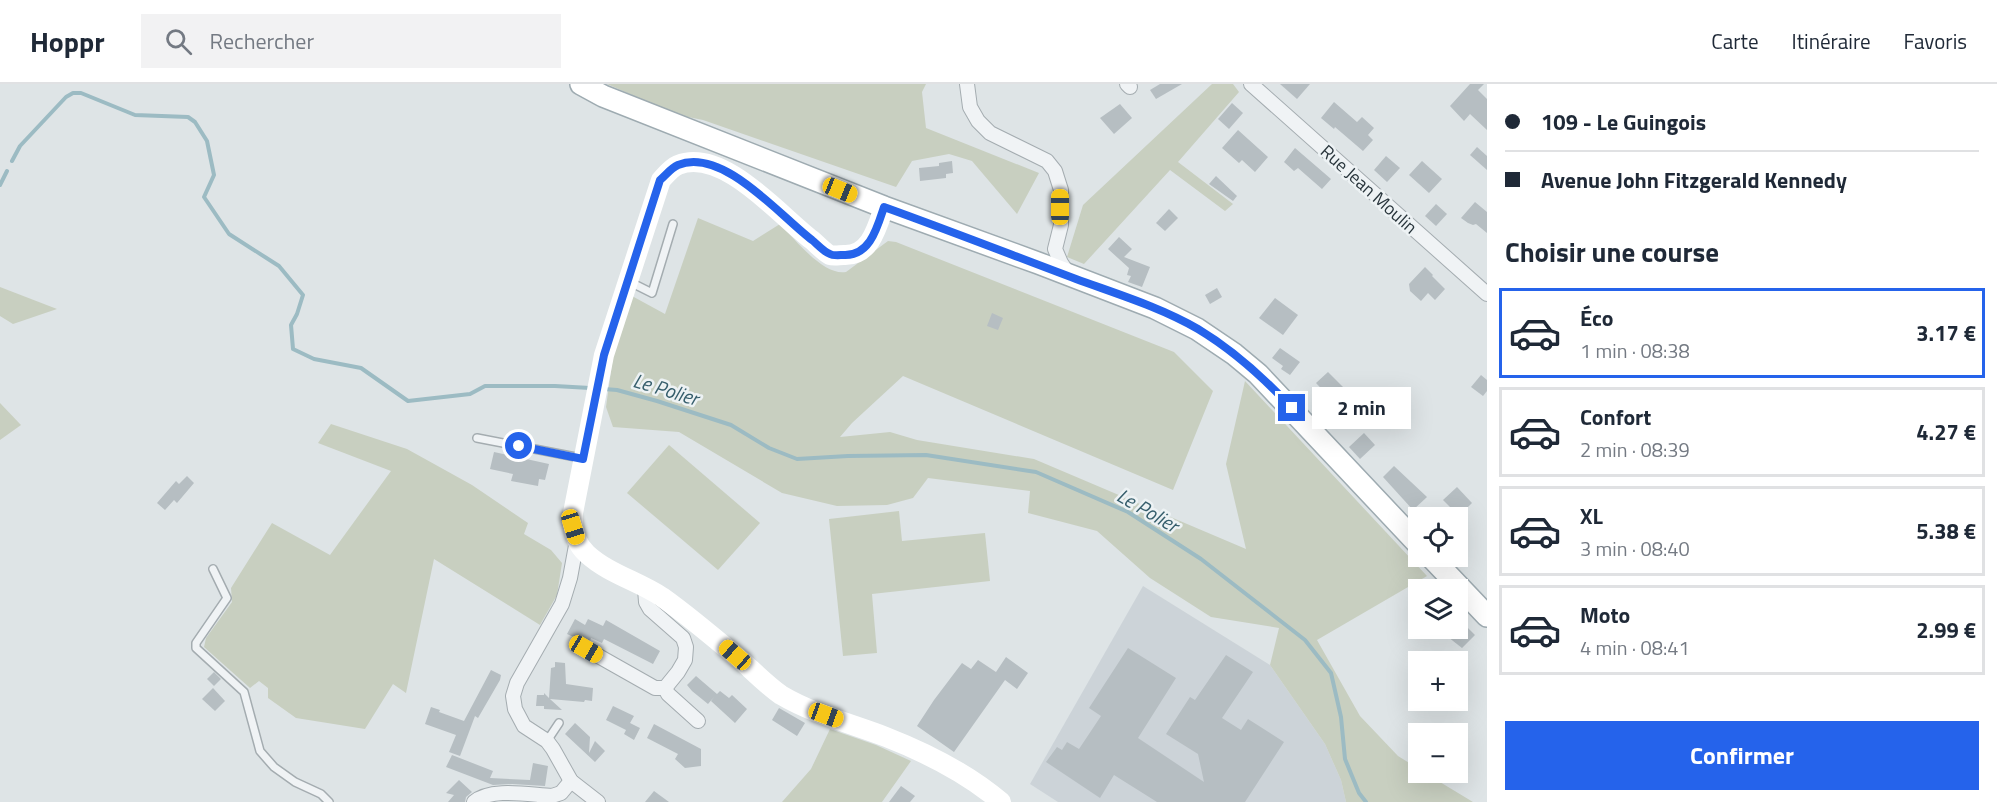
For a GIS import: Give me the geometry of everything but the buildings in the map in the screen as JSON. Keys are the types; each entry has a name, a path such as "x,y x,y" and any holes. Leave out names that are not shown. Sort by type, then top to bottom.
{"main road":[{"path":"581,84 603,96 884,207 1155,308 1197,329 1234,354 1276,391 1408,533"},
{"path":"1440,567 1487,616"}],"street":[{"path":"967,84 970,107 978,121 990,133 1047,161 1055,171 1060,190 1060,225 1055,249 1060,263 1070,276"},
{"name":"Rue Jean Moulin","path":"1251,84 1487,294"},
{"path":"884,207 874,235 865,247 853,255 830,255 805,236 764,197 734,176 705,163 689,162 675,166 660,180 598,376 573,513 573,527 577,540 586,553 610,571 660,596 720,642 780,694 939,761 989,792 1000,802"},
{"path":"577,540 570,578 562,604 517,683 513,696 515,709 524,726 547,741 571,781 598,802"},
{"path":"645,589 645,602 683,638 686,647 685,660 665,688"},
{"path":"586,649 655,688 665,688"},
{"path":"665,688 668,694 698,721"},
{"path":"474,802 494,793 552,796 561,793 571,781"}],"lane":[{"path":"628,281 652,293 673,224"},
{"path":"477,438 583,459"},
{"path":"213,569 227,598 196,643 196,648 244,692 260,751 274,767 295,782 321,794 329,802"},
{"path":"547,741 559,723"}],"shaded area":[{"path":"1143,586 1270,665 1325,744 1341,780 1346,802 1058,802 1030,784"}],"green space":[{"path":"607,84 926,84 922,92 926,128 1039,173 1017,214 972,161 949,154 912,161 896,187 703,120 678,115"},
{"path":"1212,84 1233,84 1239,92 1178,162 1233,204 1225,211 1170,170 1084,264 1067,257 1083,205"},
{"path":"698,218 753,241 780,224 819,263 837,272 846,272 888,241 896,242 1174,352 1213,391 1173,490 903,376 840,437 890,432 917,440 1034,459 1246,549 1226,464 1245,381 1408,556 1408,567 1419,567 1427,576 1422,579 1408,579 1408,587 1317,640 1360,716 1398,756 1408,762 1408,783 1442,783 1473,802 1346,802 1341,780 1325,744 1270,665 1279,628 1211,617 1150,578 1097,531 1028,513 1030,491 928,478 913,498 887,505 837,506 782,493 679,432 613,427 606,407 613,357 632,296 665,314"},
{"path":"0,287 57,309 13,324 0,316"},
{"path":"0,403 21,425 0,440"},
{"path":"331,424 407,449 472,485 528,523 524,534 551,550 562,563 557,595 540,625 434,559 406,693 393,684 365,729 296,718 268,698 268,688 259,681 250,688 204,647 206,638 232,602 231,588 272,523 330,555 391,471 318,443"},
{"path":"669,445 760,523 718,570 627,493"},
{"path":"899,511 902,541 985,533 990,581 872,594 877,653 843,656 829,519"},
{"path":"830,729 876,745 911,761 882,802 782,802 811,769"}],"waterway":[{"name":"Le Polier","path":"12,161 20,146 66,97 73,93 81,93 135,115 188,117 195,122 207,141 214,175 204,197 229,234 279,266 303,295 291,325 293,349 314,359 361,368 408,401 470,394 485,386 590,388"},
{"name":"Le Polier","path":"0,185 7,171"},
{"name":"Le Polier","path":"604,389 617,390 657,401 731,425 769,448 797,459 926,455 1036,472 1128,512 1201,559 1305,640 1331,673 1341,717 1345,759 1359,793 1366,802"}],"route":[{"path":"519,446 583,459 598,376 660,180 675,166 689,162 705,163 734,176 764,197 805,236 830,255 853,255 865,247 874,235 884,207 1155,308 1197,329 1234,354 1292,408"}]}
